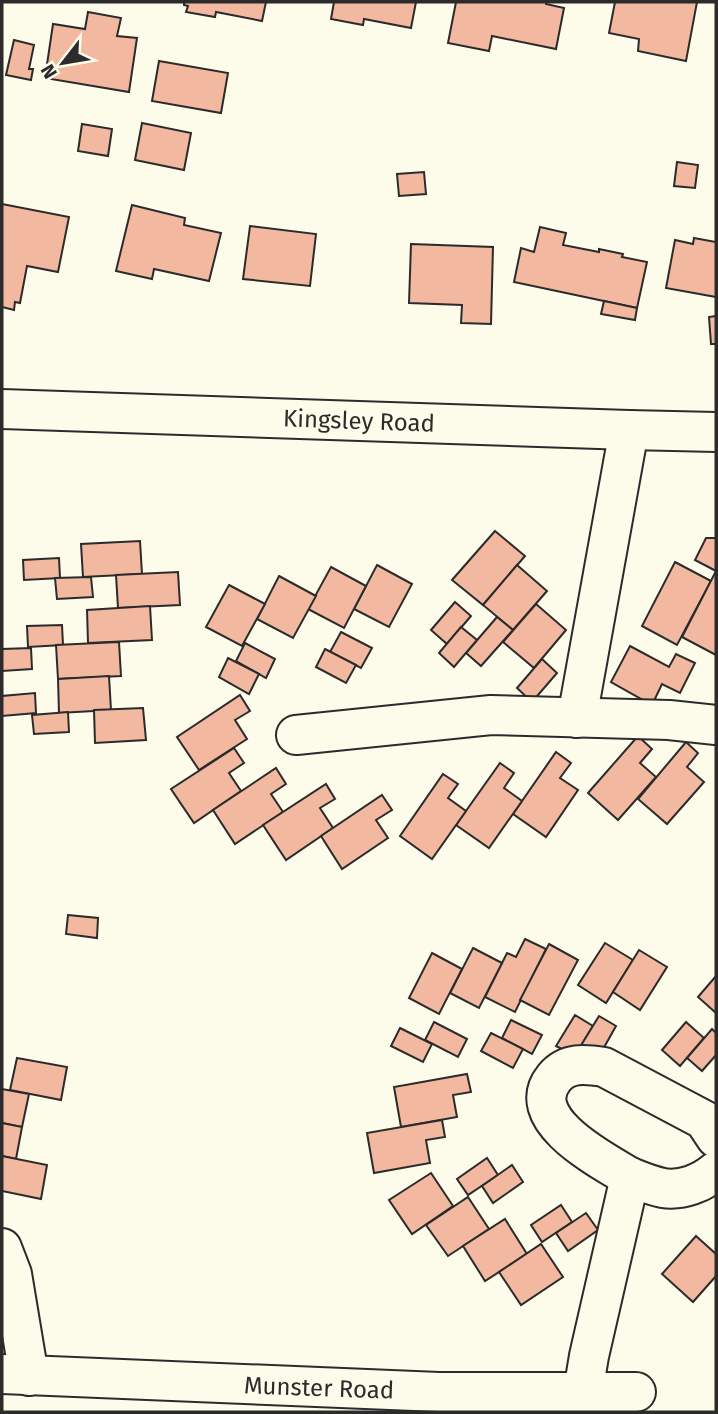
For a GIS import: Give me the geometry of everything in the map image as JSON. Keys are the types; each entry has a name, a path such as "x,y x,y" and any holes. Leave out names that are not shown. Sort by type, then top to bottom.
{"street":[{"name":"Kingsley Road","path":"2,410 716,432"},
{"path":"577,718 629,430"},
{"path":"296,735 491,715 669,720 716,724"},
{"path":"716,1138 704,1120 604,1068 573,1065 552,1080 547,1092 547,1104 552,1116 564,1132 580,1146 630,1177 664,1188 680,1187 706,1180 716,1171"},
{"path":"583,1392 630,1177"},
{"path":"2,1248 12,1274 15,1375"},
{"name":"Munster Road","path":"15,1375 439,1392 526,1402 583,1392 636,1392"}],"building":[{"path":"184,2 266,2 262,21 216,12 215,17 186,12 188,6 184,5"},
{"path":"334,2 416,2 411,28 364,19 363,25 331,19"},
{"path":"456,2 546,2 564,8 556,49 492,36 489,51 448,43"},
{"path":"615,2 697,2 686,61 638,51 639,39 609,33"},
{"path":"88,12 121,18 117,36 137,38 129,92 45,78 53,24 85,29"},
{"path":"14,40 34,45 29,69 33,69 31,80 6,75"},
{"path":"159,61 228,73 221,113 152,101"},
{"path":"142,123 191,133 184,170 135,160"},
{"path":"82,124 112,129 108,156 78,151"},
{"path":"677,162 698,165 695,188 674,186"},
{"path":"424,172 426,194 399,196 397,174"},
{"path":"2,204 69,217 58,272 27,266 20,303 15,302 14,310 2,307"},
{"path":"132,205 185,218 184,225 221,233 209,281 154,269 152,279 116,271"},
{"path":"250,226 316,234 310,286 243,279"},
{"path":"540,227 566,233 563,245 599,252 599,249 647,262 637,308 514,282 521,248 534,252"},
{"path":"694,238 716,242 716,297 666,288 675,240 693,244"},
{"path":"411,244 493,247 491,324 461,323 462,305 409,303"},
{"path":"604,301 637,308 635,320 601,314"},
{"path":"716,316 716,344 711,344 709,317"},
{"path":"495,531 525,556 483,605 452,580"},
{"path":"706,538 716,538 716,571 695,560"},
{"path":"140,541 142,574 83,577 81,544"},
{"path":"59,558 60,578 24,580 23,560"},
{"path":"675,562 711,581 677,645 642,626"},
{"path":"377,565 412,584 389,627 354,609"},
{"path":"517,565 547,591 513,630 483,605"},
{"path":"331,567 366,586 344,628 308,609"},
{"path":"716,571 716,655 682,637"},
{"path":"178,572 180,605 118,608 116,575"},
{"path":"279,576 316,596 293,638 257,619"},
{"path":"91,577 93,597 57,599 55,578"},
{"path":"229,585 265,604 242,646 206,627"},
{"path":"455,602 471,616 447,644 431,630"},
{"path":"536,604 566,630 534,668 503,642"},
{"path":"150,606 152,640 88,643 87,610"},
{"path":"497,617 513,630 481,666 466,653"},
{"path":"62,625 63,645 28,647 27,626"},
{"path":"461,627 477,640 454,667 439,653"},
{"path":"341,632 372,648 361,668 330,652"},
{"path":"119,642 121,676 58,679 56,645"},
{"path":"245,643 275,659 266,678 236,661"},
{"path":"630,646 669,667 676,654 695,663 680,693 662,684 652,705 611,682"},
{"path":"31,648 32,669 2,671 2,649"},
{"path":"325,649 356,665 346,683 316,667"},
{"path":"228,658 259,674 249,694 219,677"},
{"path":"542,659 557,673 532,702 517,688"},
{"path":"109,676 111,710 59,713 58,679"},
{"path":"35,693 36,713 2,716 2,696"},
{"path":"240,695 250,711 235,720 247,739 199,770 177,737"},
{"path":"143,708 146,740 95,743 94,710"},
{"path":"68,712 69,732 34,734 32,715"},
{"path":"638,736 652,749 640,763 656,777 618,820 588,793"},
{"path":"686,742 698,753 687,767 704,782 667,824 638,799"},
{"path":"234,748 244,763 229,773 241,791 194,823 171,789"},
{"path":"556,752 571,763 560,778 578,790 546,837 513,814"},
{"path":"500,763 514,773 504,788 522,801 489,848 456,825"},
{"path":"276,768 286,784 271,794 283,812 235,844 213,810"},
{"path":"443,774 458,784 448,798 466,811 432,859 400,836"},
{"path":"326,784 335,799 320,808 333,828 286,860 263,825"},
{"path":"382,795 392,810 376,820 388,838 342,869 321,836"},
{"path":"68,915 98,918 97,938 66,934"},
{"path":"525,939 546,949 515,1012 485,997 507,953 516,957"},
{"path":"605,943 633,960 606,1003 578,985"},
{"path":"549,944 578,960 549,1015 520,1000"},
{"path":"473,948 502,963 479,1008 450,993"},
{"path":"639,950 667,967 640,1010 613,992"},
{"path":"432,953 462,969 439,1014 409,998"},
{"path":"716,976 716,1013 698,997"},
{"path":"575,1015 593,1026 575,1056 556,1046"},
{"path":"599,1016 616,1026 598,1058 580,1047"},
{"path":"511,1020 542,1035 532,1054 502,1038"},
{"path":"434,1022 467,1039 458,1057 425,1040"},
{"path":"686,1022 704,1038 680,1066 662,1050"},
{"path":"400,1028 432,1044 423,1062 391,1046"},
{"path":"712,1029 716,1033 716,1055 702,1071 687,1058"},
{"path":"491,1033 523,1049 513,1068 481,1051"},
{"path":"17,1058 67,1067 61,1100 10,1090"},
{"path":"467,1074 471,1092 453,1095 457,1117 401,1127 394,1087"},
{"path":"2,1089 29,1094 22,1127 2,1123"},
{"path":"442,1120 445,1137 426,1140 430,1163 374,1173 367,1133"},
{"path":"2,1123 22,1127 16,1159 2,1156"},
{"path":"2,1156 47,1165 41,1199 2,1191"},
{"path":"487,1158 498,1175 468,1195 457,1179"},
{"path":"512,1165 523,1182 493,1203 482,1186"},
{"path":"431,1173 453,1206 412,1234 389,1200"},
{"path":"468,1197 489,1229 448,1256 426,1225"},
{"path":"561,1205 572,1222 542,1242 531,1225"},
{"path":"586,1213 598,1230 568,1251 556,1233"},
{"path":"505,1219 527,1254 485,1281 463,1246"},
{"path":"696,1236 716,1254 716,1276 693,1302 662,1274"},
{"path":"541,1244 563,1277 521,1305 499,1272"}]}
